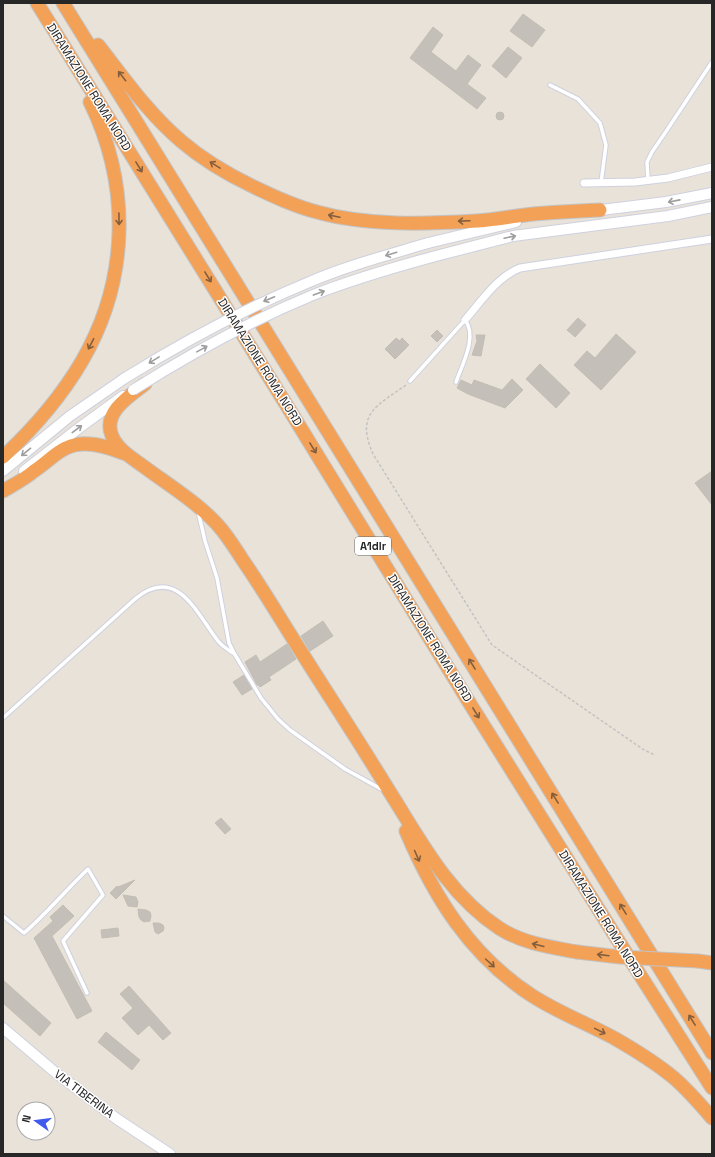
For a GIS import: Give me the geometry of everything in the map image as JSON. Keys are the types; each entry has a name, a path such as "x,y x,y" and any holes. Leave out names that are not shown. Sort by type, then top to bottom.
{"highway":[{"name":"DIRAMAZIONE ROMA NORD","path":"37,3 472,707 712,1088"},
{"name":"DIRAMAZIONE ROMA NORD","path":"64,3 712,1053"},
{"path":"64,3 140,98 160,121 180,140 192,150 240,180 296,206 339,217 363,221 389,222 477,221 533,214 600,210"},
{"path":"3,457 41,418 70,381 82,362 96,335 106,308 118,261 120,218 118,191 113,166 99,121 59,38"},
{"path":"162,371 125,400 112,416 110,424 111,435 116,443 127,454 213,520 226,535 411,827 444,876 458,892 483,916 501,929 523,940 577,952 620,957 712,963"},
{"path":"3,490 33,473 59,452 71,446 80,444 95,445 111,448 127,454"},
{"path":"391,794 430,882 451,917 480,954 530,995 556,1010 613,1038 660,1067 684,1088 712,1118"}],"main road":[{"path":"3,471 70,416 155,359 206,330 260,303 308,282 352,266 428,243 511,223 666,202 712,193"},
{"path":"3,490 79,428 132,390 162,371 266,316 314,295 357,279 432,257 513,236 668,216 712,208"},
{"name":"VIA TIBERINA","path":"3,1028 56,1073 117,1119 170,1154"}],"street":[{"path":"584,183 648,181 668,178 712,167"},
{"path":"465,320 500,280 509,273 520,268 712,239"}],"lane":[{"path":"648,181 647,162 652,152 712,62"},
{"path":"550,85 578,99 600,123 606,145 601,182"},
{"path":"410,381 465,320 470,330 469,348 456,382"},
{"path":"197,507 205,541 217,578 226,631 234,653 267,705 284,726 345,769 391,794"},
{"path":"3,718 134,599 150,589 170,588 185,596 200,614 218,641 234,653"},
{"path":"3,916 24,933 40,920 68,887 88,869 103,895 63,941 87,993"}],"path":[{"path":"410,381 381,401 371,412 366,427 367,438 373,454 492,645 644,750 655,755"}],"building":[{"path":"523,14 545,30 532,47 510,31"},
{"path":"433,27 443,35 431,52 456,71 468,55 481,65 467,84 486,98 477,109 410,58"},
{"path":"508,47 522,58 506,78 492,66"},
{"path":"500,112 503,113 503,119 500,120 497,119 496,116 497,113"},
{"path":"578,318 586,325 575,337 567,330"},
{"path":"437,330 443,336 437,342 431,336"},
{"path":"616,334 636,352 601,390 574,365 587,351 595,358"},
{"path":"476,335 485,335 481,356 472,355 477,341"},
{"path":"396,338 400,341 402,338 409,345 395,359 385,349"},
{"path":"540,364 570,393 556,408 526,379"},
{"path":"512,379 523,390 505,408 468,394 457,388 461,380 472,385 474,380 502,390"},
{"path":"712,471 712,505 695,483"},
{"path":"323,621 333,636 310,651 301,636"},
{"path":"287,644 296,659 269,677 271,680 260,687 257,685 245,662 256,655 260,662"},
{"path":"244,675 252,689 242,695 233,682"},
{"path":"221,818 231,829 225,834 215,823"},
{"path":"135,880 116,899 110,893 117,886 118,887"},
{"path":"123,895 136,897 138,902 137,907 128,906"},
{"path":"63,905 74,916 52,936 92,1011 77,1019 34,938 53,921 50,917"},
{"path":"138,909 150,912 150,921 144,922 141,920"},
{"path":"153,923 163,925 163,931 158,934 155,932"},
{"path":"118,928 119,936 102,938 101,930"},
{"path":"3,980 51,1023 40,1036 3,1003"},
{"path":"129,986 171,1033 163,1040 149,1025 138,1035 122,1018 133,1008 120,994"},
{"path":"106,1032 140,1060 132,1070 98,1042"}]}
